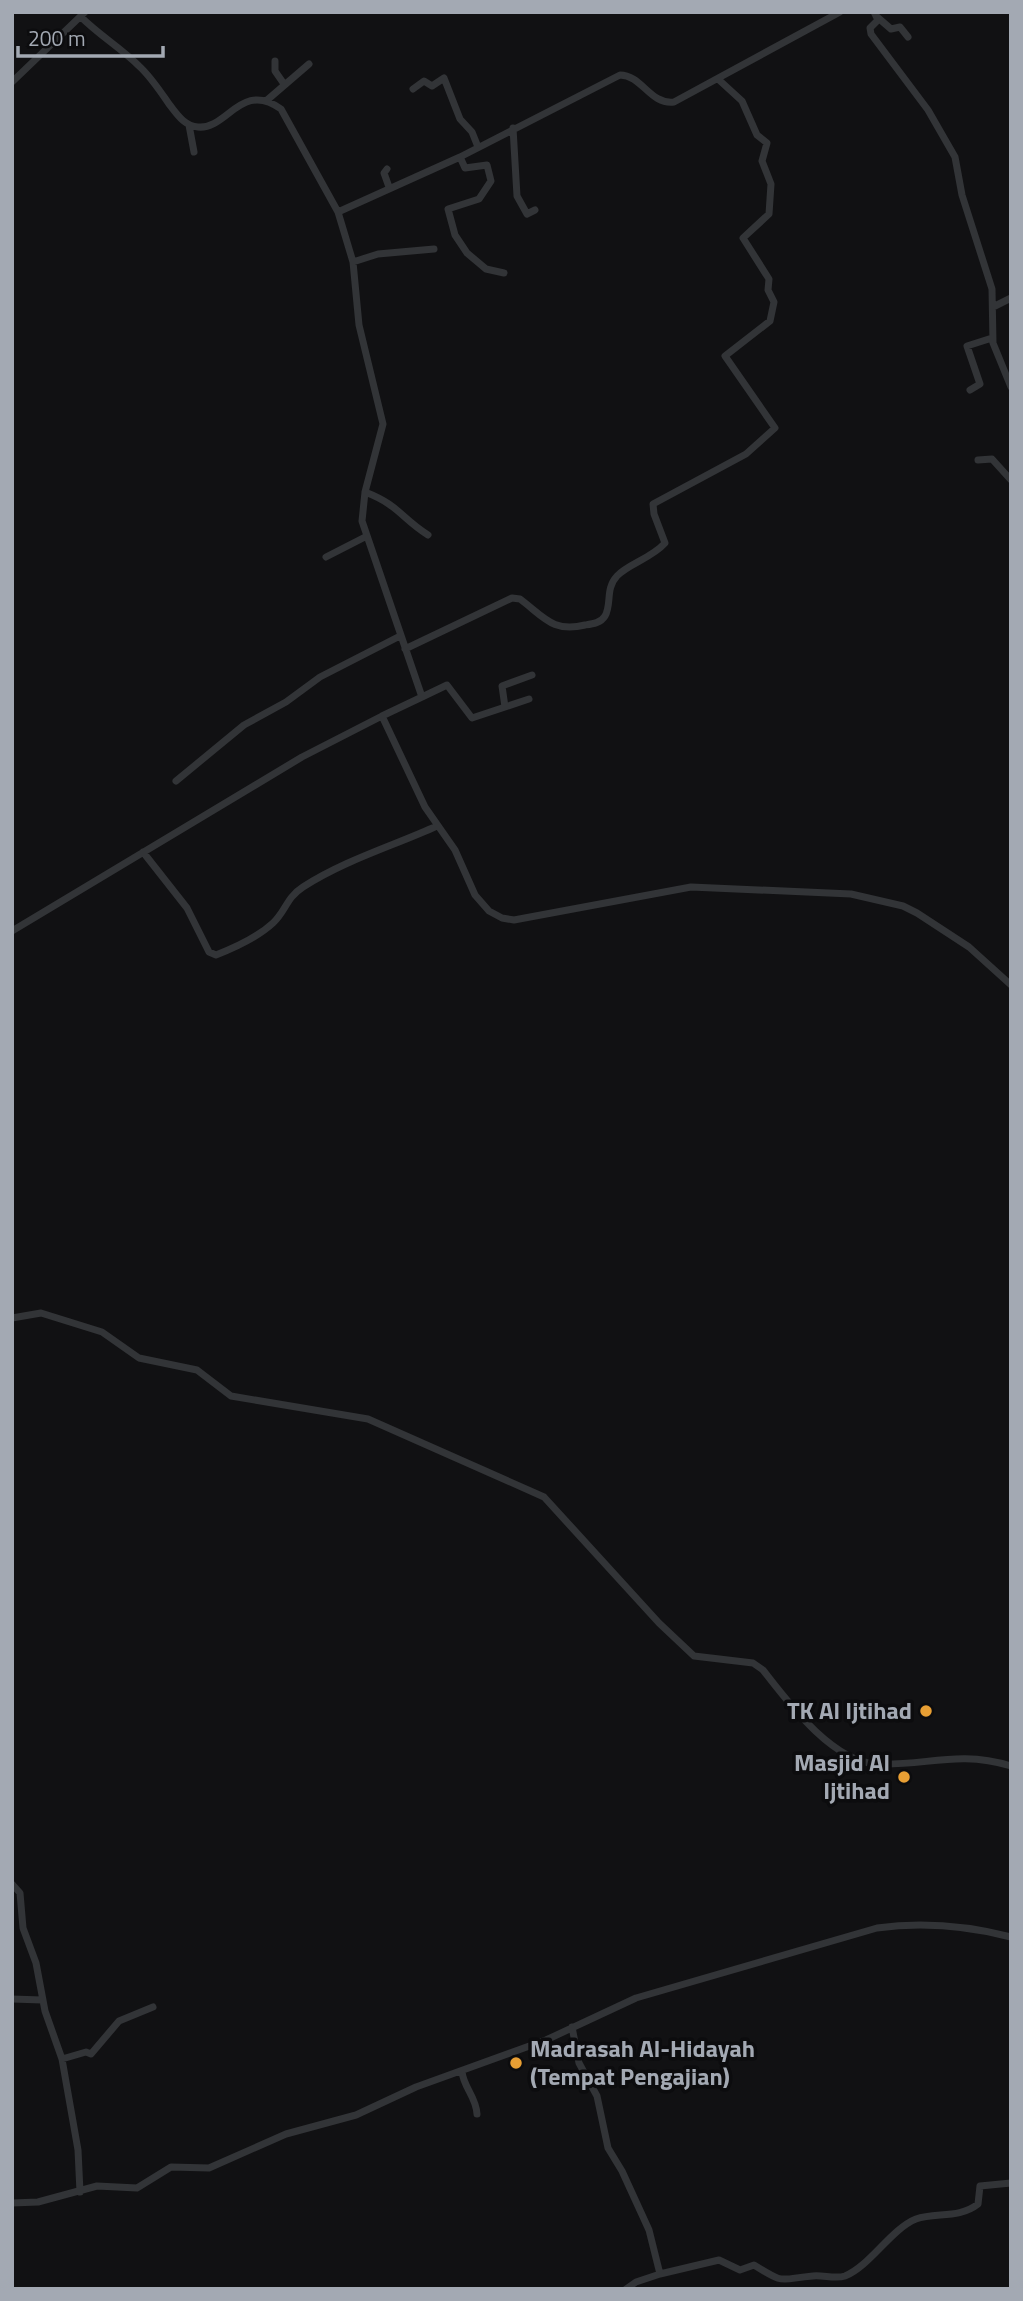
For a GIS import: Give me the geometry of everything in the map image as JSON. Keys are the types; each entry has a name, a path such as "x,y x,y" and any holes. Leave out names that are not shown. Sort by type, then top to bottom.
{"street":[{"path":"338,212 389,187 430,174 513,128 620,75 634,79 649,94 667,103 718,79 840,12"},
{"path":"12,82 83,14 102,38 139,66 176,113 190,125 202,127 249,101 266,101 281,109 289,120 297,143 338,212 353,262 359,325 383,424 365,492 362,521 422,697"},
{"path":"875,14 891,29 899,26 908,37"},
{"path":"875,14 871,34 928,110 955,157 962,195 992,289 992,338 1011,387"},
{"path":"275,61 275,71 285,85"},
{"path":"266,101 309,64"},
{"path":"413,89 424,81 431,86 444,78 460,118 472,132 478,147"},
{"path":"405,649 514,597 560,628 570,629 600,621 606,613 607,593 616,576 640,563 665,542 653,504 746,454 775,428 724,356 771,320 774,302 768,290 769,279 743,238 769,214 771,184 762,161 767,143 757,134 742,101 718,79"},
{"path":"190,125 194,152"},
{"path":"513,128 518,198 527,214 535,209"},
{"path":"460,157 465,168 487,165 491,181 479,199 448,209 455,235 476,263 504,273"},
{"path":"387,169 384,173 389,187"},
{"path":"353,262 380,254 434,249"},
{"path":"993,307 1011,298"},
{"path":"970,390 980,384 967,346 992,338"},
{"path":"978,460 992,459 1011,480"},
{"path":"365,492 394,505 412,525 428,535"},
{"path":"326,557 367,536"},
{"path":"176,781 244,725 286,702 320,677 400,636"},
{"path":"505,707 502,685 532,675"},
{"path":"12,931 302,757 447,685 472,718 529,699"},
{"path":"382,716 437,826 460,858 475,895 489,911 502,918 514,920 691,887 851,894 903,906 918,913 977,953 1009,982"},
{"path":"143,852 187,908 209,952 216,955 275,921 286,900 307,884 379,849 437,826"},
{"path":"12,1318 41,1313 102,1332 139,1358 197,1370 232,1396 375,1422 413,1441 527,1488 544,1497 648,1611 694,1656 753,1663 763,1670 815,1731 858,1760 888,1764 946,1757 986,1759 1011,1766"},
{"path":"12,1884 20,1893 23,1928 36,1963 42,2000 62,2059 78,2150 80,2192"},
{"path":"12,2203 38,2202 107,2186 142,2187 171,2167 209,2168 286,2134 356,2115 416,2087 572,2027 636,1998 877,1928 911,1925 985,1930 1011,1937"},
{"path":"12,1999 42,2000"},
{"path":"62,2059 86,2052 91,2054 119,2021 153,2007"},
{"path":"572,2027 579,2063 597,2095 608,2148 622,2171 649,2230 660,2274"},
{"path":"461,2071 463,2080 474,2098 477,2114"},
{"path":"626,2289 636,2282 660,2274 719,2260 740,2270 754,2265 768,2276 786,2282 811,2276 843,2277 914,2220 948,2216 974,2208 978,2204 980,2186 1011,2183"}],"place":[{"name":"TK Al Ijtihad","path":"926,1711"},
{"name":"Masjid Al Ijtihad","path":"904,1777"},
{"name":"Madrasah Al-Hidayah (Tempat Pengajian)","path":"516,2063"}]}
